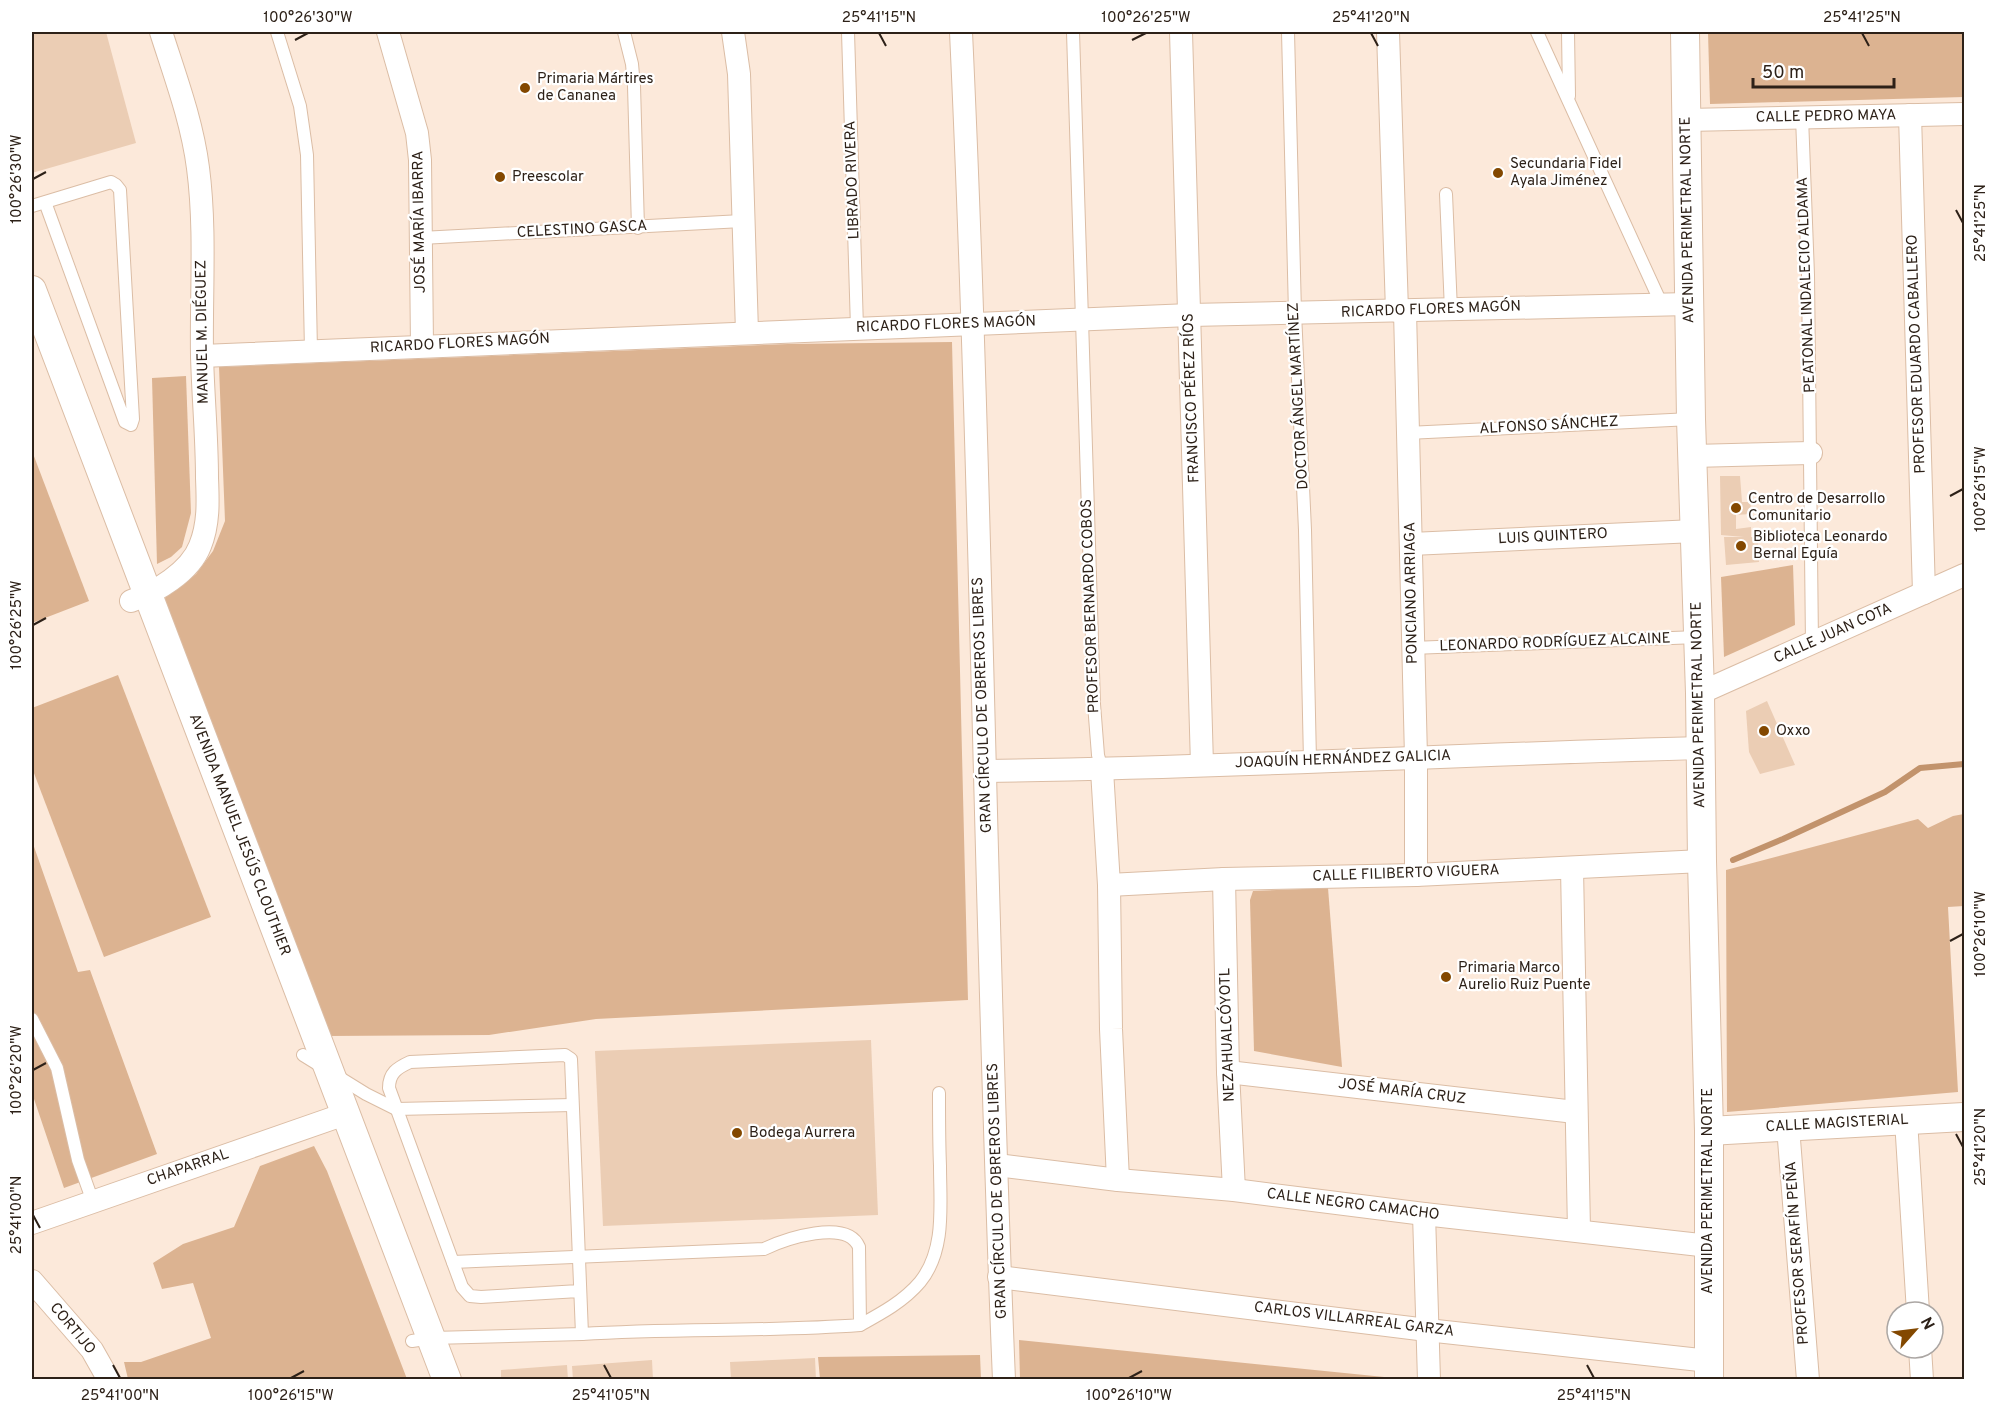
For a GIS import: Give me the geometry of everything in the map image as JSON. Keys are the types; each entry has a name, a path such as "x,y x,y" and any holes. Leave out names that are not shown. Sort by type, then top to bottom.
{"street":[{"name":"MANUEL M. DIÉGUEZ","path":"139,598 179,573 191,560 200,548 208,515 202,356 201,198 198,167 192,134 161,32"},
{"name":"JOSÉ MARÍA IBARRA","path":"388,32 417,133 420,160 422,345"},
{"path":"733,32 739,74 747,332"},
{"name":"GRAN CÍRCULO DE OBREROS LIBRES","path":"961,32 973,323 978,568 1004,1380"},
{"name":"FRANCISCO PÉREZ RÍOS","path":"1181,32 1202,765"},
{"name":"PONCIANO ARRIAGA","path":"1388,32 1411,544 1416,875"},
{"name":"AVENIDA PERIMETRAL NORTE","path":"1685,32 1691,419 1701,693 1702,861 1709,1131 1709,1370"},
{"name":"CALLE PEDRO MAYA","path":"1687,120 1965,114"},
{"name":"PROFESOR EDUARDO CABALLERO","path":"1910,115 1924,593"},
{"name":"AVENIDA MANUEL JESÚS CLOUTHIER","path":"32,290 139,598 303,1055 336,1117 422,1340 447,1380"},
{"name":"RICARDO FLORES MAGÓN","path":"202,356 422,345 1190,315 1689,304"},
{"name":"AVENIDA MANUEL JESÚS CLOUTHIER","path":"32,346 139,598 329,1071 336,1117"},
{"path":"1693,456 1811,453"},
{"name":"LUIS QUINTERO","path":"1411,544 1695,531"},
{"name":"CALLE JUAN COTA","path":"1701,693 1965,575"},
{"name":"JOAQUÍN HERNÁNDEZ GALICIA","path":"986,771 1102,770 1701,748"},
{"name":"PROFESOR BERNARDO COBOS","path":"1102,770 1109,885 1111,1029 1118,1180"},
{"name":"CALLE FILIBERTO VIGUERA","path":"1109,885 1224,879 1416,875 1702,861"},
{"path":"1572,868 1579,1231"},
{"name":"NEZAHUALCÓYOTL","path":"1224,879 1228,1072 1234,1190"},
{"name":"JOSÉ MARÍA CRUZ","path":"1228,1072 1575,1112"},
{"name":"CHAPARRAL","path":"32,1223 336,1117"},
{"name":"CALLE MAGISTERIAL","path":"1709,1131 1965,1117"},
{"path":"1906,1120 1917,1300"},
{"name":"PROFESOR SERAFÍN PEÑA","path":"1788,1127 1808,1380"},
{"name":"CALLE NEGRO CAMACHO","path":"997,1165 1118,1180 1234,1190 1709,1246"},
{"path":"1424,1214 1429,1380"},
{"name":"CARLOS VILLARREAL GARZA","path":"999,1277 1427,1329 1709,1370"},
{"name":"CORTIJO","path":"32,1281 92,1350 109,1380"},
{"name":"AVENIDA MANUEL JESÚS CLOUTHIER","path":"422,1340 427,1380"},
{"path":"1921,1360 1922,1380"}],"lane":[{"path":"277,32 300,106 307,156 311,351"},
{"path":"624,32 632,64 634,86 638,228"},
{"name":"LIBRADO RIVERA","path":"848,32 857,328"},
{"name":"PROFESOR BERNARDO COBOS","path":"1073,32 1094,704 1098,755 1102,770"},
{"name":"DOCTOR ÁNGEL MARTÍNEZ","path":"1288,32 1295,313 1305,530 1310,761"},
{"path":"1537,32 1661,303"},
{"path":"1569,32 1569,103"},
{"name":"PEATONAL INDALECIO ALDAMA","path":"1802,117 1808,276 1812,644"},
{"path":"32,206 45,202 111,182 120,190 133,420 131,425 125,423 45,202"},
{"path":"1446,194 1451,310"},
{"name":"CELESTINO GASCA","path":"421,238 742,221"},
{"name":"ALFONSO SÁNCHEZ","path":"1407,434 1691,419"},
{"name":"LEONARDO RODRÍGUEZ ALCAINE","path":"1412,648 1698,637"},
{"path":"32,1019 57,1068 78,1160 93,1202"},
{"path":"303,1055 366,1094 396,1108 572,1105"},
{"path":"579,1291 475,1297 470,1296 462,1287 389,1088 389,1081 394,1071 410,1062 565,1055 571,1060 582,1334"},
{"path":"422,1340 634,1331 808,1329 860,1325 903,1299 920,1281 930,1265 938,1242 940,1215 939,1093"},
{"path":"453,1262 764,1249 793,1237 842,1233 854,1238 859,1247 860,1325"}],"shaded area":[{"path":"1708,32 1964,32 1964,97 1710,104"},
{"path":"952,342 968,1000 596,1019 489,1035 327,1036 163,604 166,596 196,574 213,551 225,521 219,367 788,344"},
{"path":"186,376 191,513 182,547 171,557 157,564 152,378"},
{"path":"32,451 89,601 32,623"},
{"path":"1793,565 1795,625 1724,657 1721,577"},
{"path":"118,675 211,917 104,957 32,768 32,708"},
{"path":"1964,814 1964,906 1948,907 1958,1092 1727,1112 1726,870 1918,819 1928,828 1953,816"},
{"path":"32,841 78,972 90,970 157,1154 64,1188 32,1093"},
{"path":"1328,888 1342,1067 1254,1051 1250,900 1253,891"},
{"path":"314,1146 327,1171 407,1379 128,1379 124,1362 141,1362 211,1338 193,1283 162,1289 153,1263 183,1244 234,1227 260,1166"},
{"path":"1019,1340 1404,1379 1020,1379"},
{"path":"980,1355 981,1379 820,1379 818,1357"}],"building":[{"path":"32,32 106,32 136,143 32,173"},
{"name":"Centro de Desarrollo Comunitario","path":"1720,476 1740,476 1742,502 1751,502 1750,514 1736,515 1736,529 1751,527 1751,537 1758,537 1759,562 1726,565 1724,537 1744,537 1721,535"},
{"name":"Oxxo","path":"1767,701 1795,765 1760,774 1749,752 1746,711"},
{"name":"Bodega Aurrera","path":"871,1040 878,1215 603,1226 595,1051"},
{"path":"815,1358 816,1380 731,1380 730,1362"},
{"path":"652,1360 653,1380 573,1380 572,1366"},
{"path":"567,1365 568,1380 501,1380 501,1370"}],"waterway":[{"path":"1733,860 1885,792 1920,768 1964,764"}],"place":[{"name":"Primaria Mártires de Cananea","path":"525,88"},
{"name":"Secundaria Fidel Ayala Jiménez","path":"1498,173"},
{"name":"Preescolar","path":"500,177"},
{"name":"Centro de Desarrollo Comunitario","path":"1736,508"},
{"name":"Biblioteca Leonardo Bernal Eguía","path":"1741,546"},
{"name":"Oxxo","path":"1764,731"},
{"name":"Primaria Marco Aurelio Ruiz Puente","path":"1446,977"},
{"name":"Bodega Aurrera","path":"737,1133"}]}
